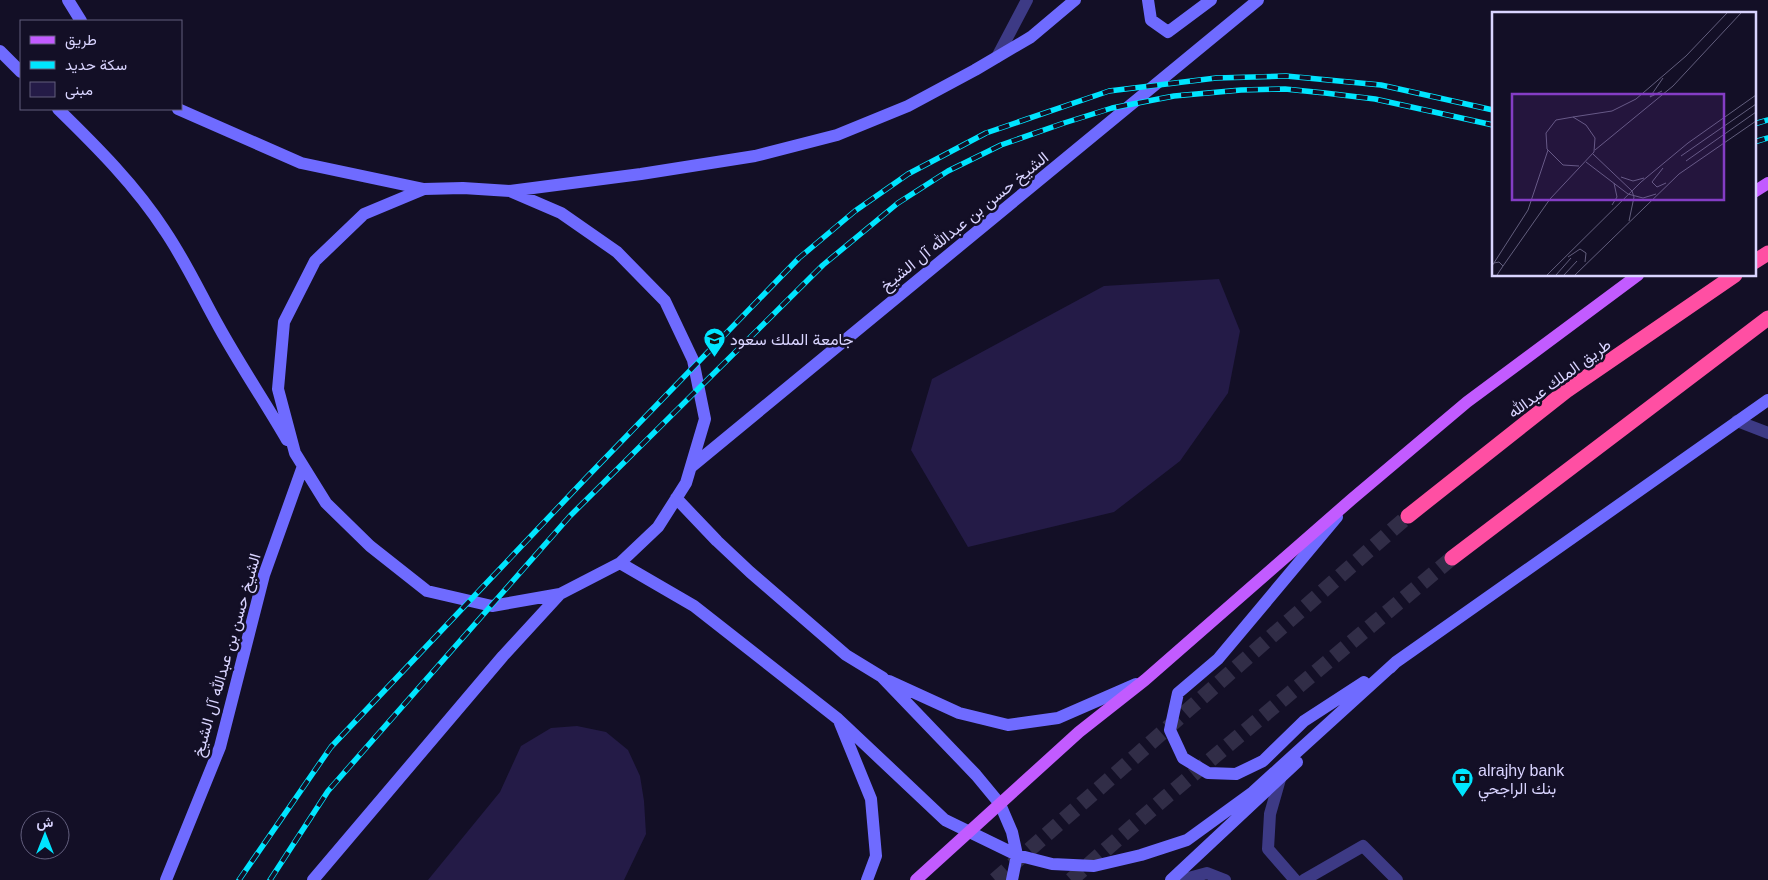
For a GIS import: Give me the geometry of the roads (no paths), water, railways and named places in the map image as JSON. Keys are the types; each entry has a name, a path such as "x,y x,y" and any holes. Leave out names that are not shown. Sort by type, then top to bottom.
{"highway":[{"path":"1756,261 1768,253"},
{"name":"طريق الملك عبدالله","path":"1408,516 1566,391 1734,276"},
{"path":"1452,558 1768,318"}],"main road":[{"path":"68,0 80,20"},
{"name":"الشيخ حسن بن عبدالله آل الشيخ","path":"510,191 561,213 617,252 665,301 693,360 705,419 686,483 658,527 620,563 560,594 492,606 427,591 370,546 326,503 295,453 278,389 284,322 315,261 364,214 424,189 463,188 510,191 641,174 755,156 837,135 908,106 997,57 1031,37 1075,0"},
{"path":"1148,0 1151,20 1168,32 1211,0"},
{"name":"الشيخ حسن بن عبدالله آل الشيخ","path":"691,467 1258,0"},
{"path":"0,51 20,71"},
{"path":"59,110 110,163 146,204 165,230 219,326 295,453"},
{"path":"180,110 301,163 424,189"},
{"path":"1756,191 1768,183"},
{"path":"916,880 1079,732 1145,680 1352,499 1467,402 1637,276"},
{"path":"1352,499 1218,659 1178,694 1170,730 1183,758 1208,773 1236,774 1263,761 1304,721 1396,662 1768,400"},
{"name":"الشيخ حسن بن عبدالله آل الشيخ","path":"166,880 220,747 264,576 303,466"},
{"path":"676,498 750,572 846,655 882,677 959,713 1008,725 1058,718 1145,680"},
{"path":"620,563 694,606 838,719 945,820 1017,855 1052,864 1094,866 1141,855 1187,840 1253,792 1396,662"},
{"name":"الشيخ حسن بن عبدالله آل الشيخ","path":"313,880 503,656 560,594"},
{"path":"1171,880 1280,779 1396,662"},
{"path":"882,677 976,775 1000,804 1012,832 1017,855 1012,880"},
{"path":"838,719 871,799 876,856 868,880"}],"lane":[{"path":"997,57 1027,0"},
{"path":"1737,422 1768,434"},
{"path":"1280,779 1270,814 1268,849 1295,880"},
{"path":"1304,880 1364,846 1397,880"},
{"path":"1181,880 1207,873 1225,880"}],"tunnel":[{"path":"995,880 1408,516"},
{"path":"1071,880 1166,797 1452,558"}],"railway":[{"path":"239,880 331,747 587,477 799,258 855,211 908,174 986,133 1109,91 1216,78 1286,76 1381,85 1492,110"},
{"path":"270,880 328,791 570,516 823,265 898,203 948,171 1001,145 1112,108 1174,96 1241,90 1285,89 1375,99 1492,125"},
{"path":"1756,123 1768,120"},
{"path":"1756,141 1768,138"}],"place":[{"name":"جامعة الملك سعود","path":"714,358"},
{"name":"alrajhy bank بنك الراجحي","path":"1462,798"}]}
